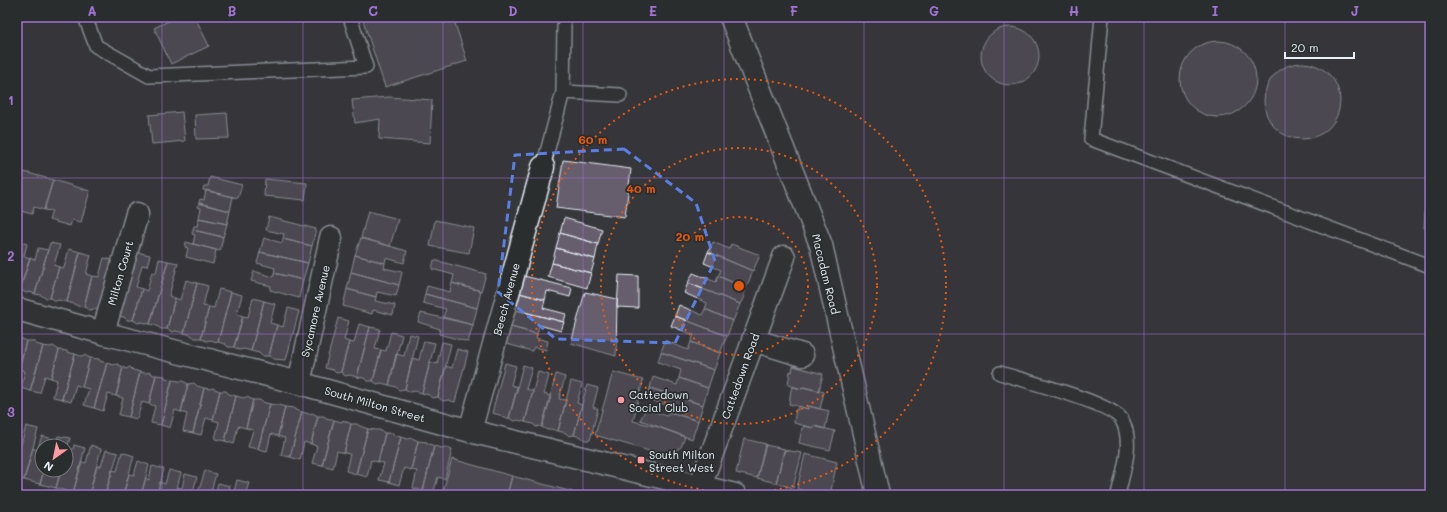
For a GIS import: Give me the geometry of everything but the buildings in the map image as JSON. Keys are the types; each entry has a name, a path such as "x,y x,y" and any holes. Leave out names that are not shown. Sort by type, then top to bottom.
{"street":[{"name":"Macadam Road","path":"731,17 820,245 878,495"},
{"name":"Beech Avenue","path":"470,431 543,167"},
{"name":"Milton Court","path":"103,333 136,214"},
{"name":"Sycamore Avenue","path":"299,383 331,238"},
{"name":"Cattedown Road","path":"699,490 784,257"},
{"name":"South Milton Street","path":"17,309 103,333 299,383 470,431 699,490 735,495"},
{"path":"753,340 802,355"}],"lane":[{"path":"85,17 96,46 149,76 366,67 350,17"},
{"path":"1102,17 1091,139 1430,266"},
{"path":"543,167 563,92 564,26"},
{"path":"563,92 620,95"},
{"path":"1000,373 1104,407 1121,419 1126,434 1128,451 1118,495"}],"highlighted area":[{"path":"624,149 696,203 715,261 675,343 556,339 498,292 515,155"}],"place":[{"name":"Cattedown Social Club","path":"621,400"},
{"name":"South Milton Street West","path":"641,460"}]}
